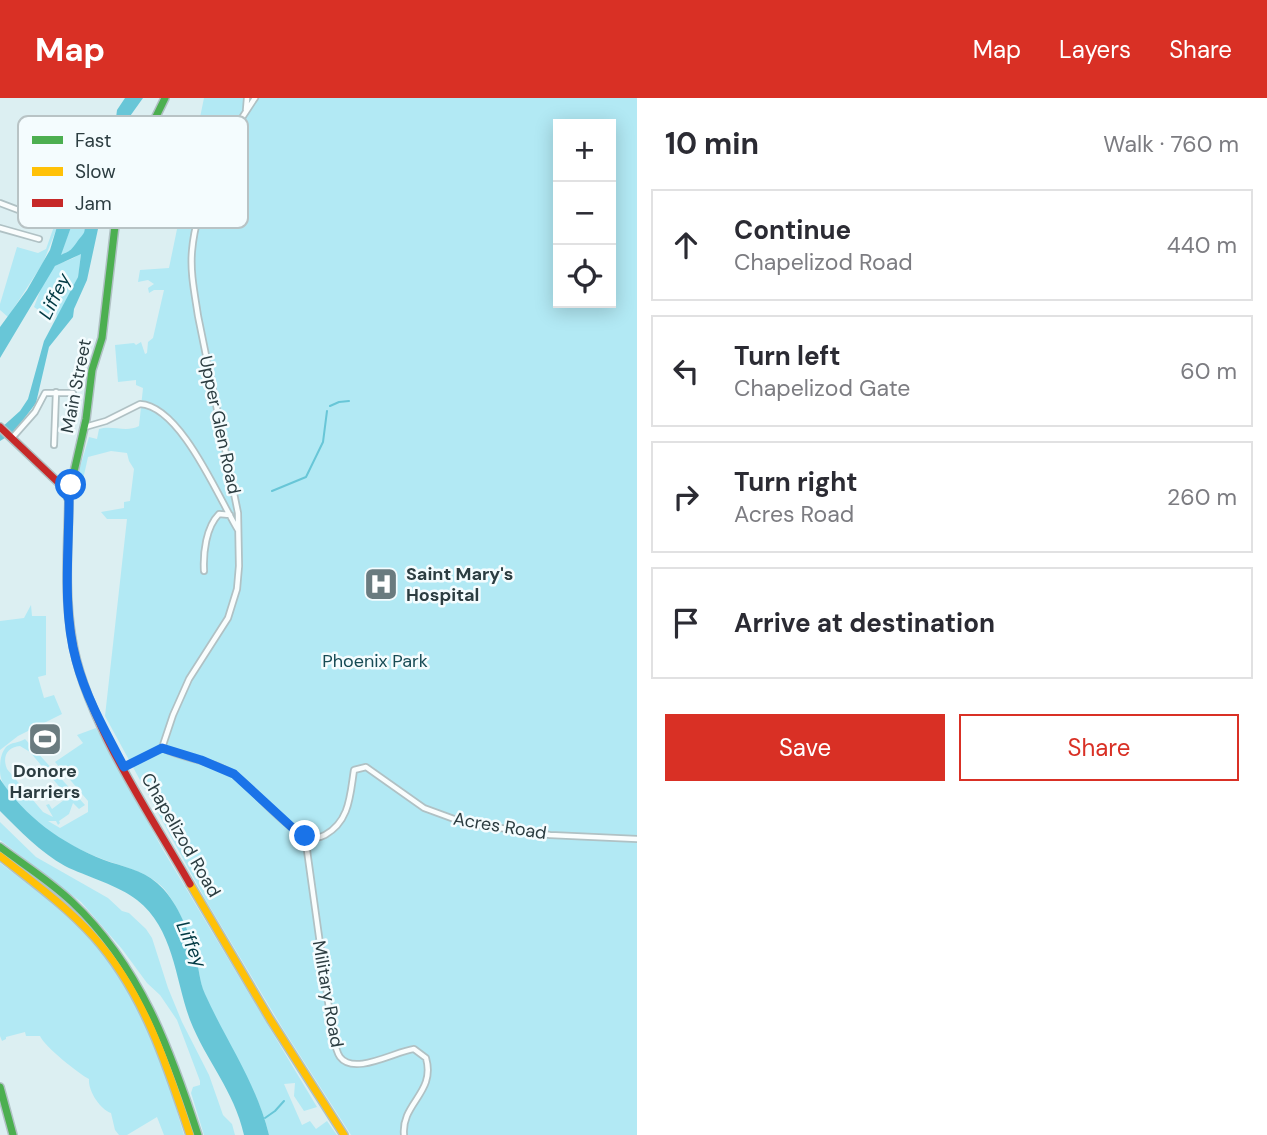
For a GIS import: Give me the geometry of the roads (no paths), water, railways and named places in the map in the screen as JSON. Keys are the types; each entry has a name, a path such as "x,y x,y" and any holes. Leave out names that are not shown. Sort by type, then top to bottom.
{"main road":[{"name":"Main Street","path":"156,116 165,98"},
{"name":"Main Street","path":"66,493 71,485 84,427 92,370 102,338 115,228"},
{"path":"0,427 66,493"},
{"name":"Chapelizod Road","path":"66,493 69,500 70,618 74,652 89,698 187,880 344,1135"},
{"path":"0,847 71,901 125,962 163,1031 198,1135"},
{"path":"0,856 73,915 117,966 141,1003 159,1042 190,1135"},
{"path":"0,1087 13,1135"}],"street":[{"path":"246,110 247,98"},
{"name":"Upper Glen Road","path":"243,116 255,98"},
{"path":"0,203 18,210"},
{"path":"0,228 39,239"},
{"name":"Upper Glen Road","path":"162,748 189,679 228,618 237,589 239,531 235,496 198,316 191,253 197,228"},
{"path":"11,437 33,414 43,396 56,392 73,393"},
{"path":"54,445 56,392"},
{"path":"84,427 106,421 142,404 158,409 173,422 204,466 239,531"},
{"path":"204,571 203,558 214,519 219,514 230,515"},
{"path":"124,767 162,748 201,760 234,774 296,831 305,836"},
{"name":"Acres Road","path":"305,836 312,839 321,838 333,831 342,821 348,810 355,770 366,766 424,808 454,820 550,835 637,839"},
{"name":"Military Road","path":"305,836 330,1016 339,1056 348,1063 366,1063 414,1049 426,1058 429,1066 426,1084 405,1118 404,1135"}],"water":[{"path":"125,98 143,98 130,116 116,116"},
{"path":"57,228 71,228 61,255 71,250 85,228 98,228 87,280 73,317 49,347 36,403 13,433 0,441 0,429 20,411 28,399 44,341 78,277 81,254 55,266 0,358 0,327 27,290 50,250"},
{"name":"Liffey","path":"0,779 33,817 59,837 104,860 145,874 170,897 189,934 205,994 249,1080 269,1135 244,1135 234,1104 190,1020 172,955 159,925 130,895 65,866 31,841 0,811"}],"waterway":[{"path":"330,406 349,401"},
{"path":"272,491 306,477 323,442 327,411"},
{"path":"265,1118 284,1101"}],"place":[{"name":"Saint Mary's Hospital","path":"381,584"},
{"name":"Donore Harriers","path":"45,739"}],"park label":[{"name":"Phoenix Park","path":"375,661"}]}
